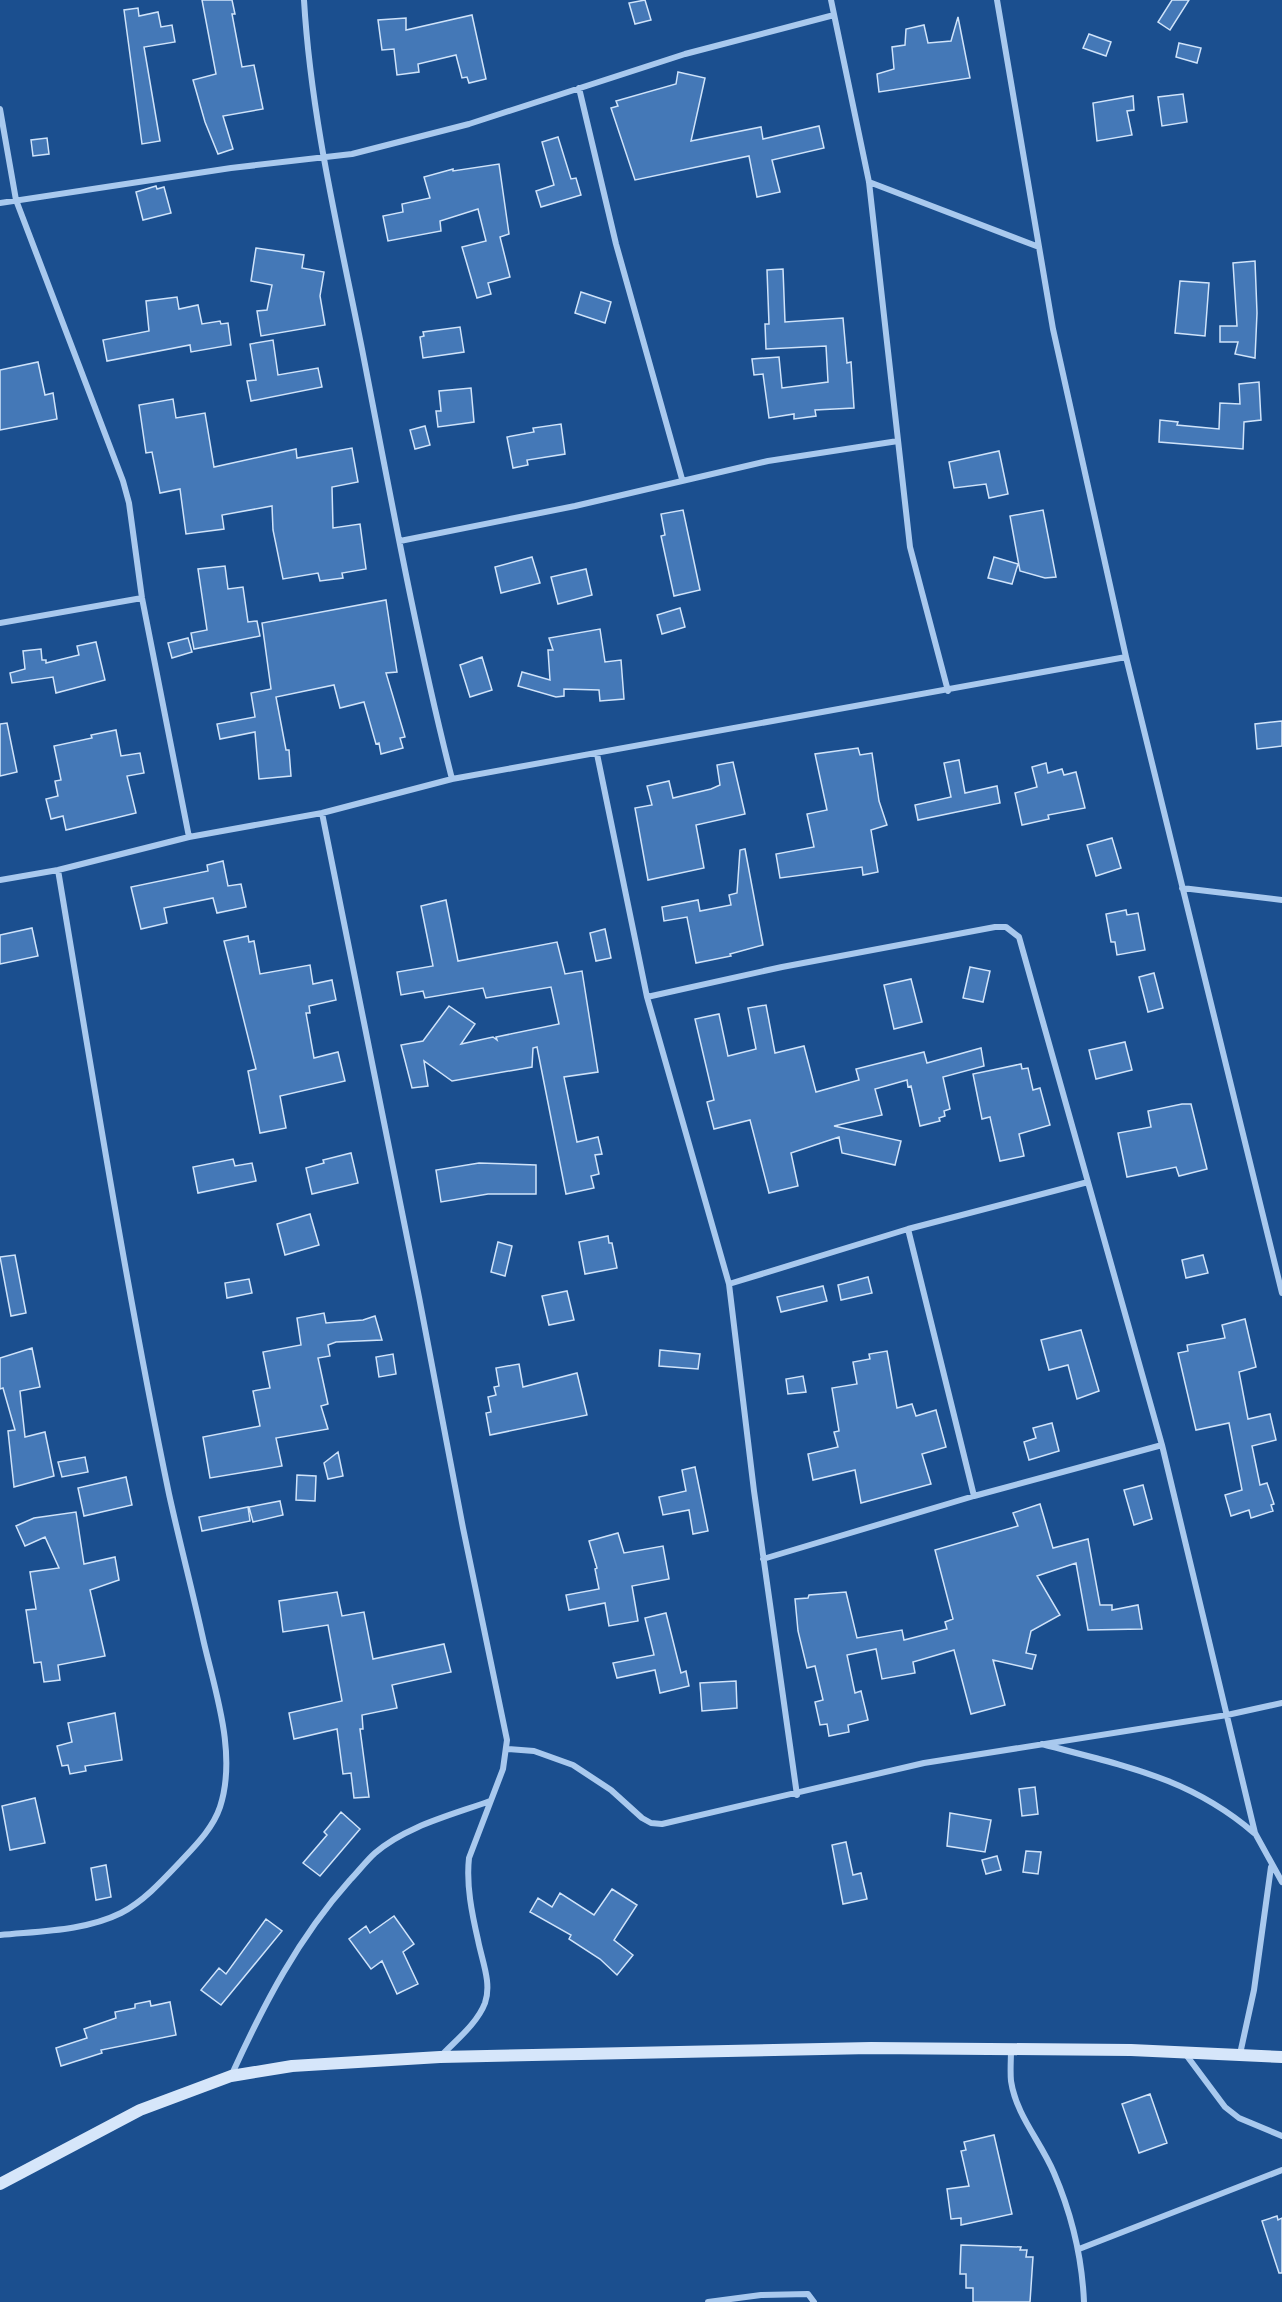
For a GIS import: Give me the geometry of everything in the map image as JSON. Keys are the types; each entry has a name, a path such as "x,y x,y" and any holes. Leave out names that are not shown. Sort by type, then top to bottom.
{"street":[{"path":"304,0 307,51 324,157 428,685 452,780"},
{"path":"831,0 869,182 910,547 948,691"},
{"path":"997,0 1053,328 1126,657 1282,1293"},
{"path":"0,203 231,168 363,152 469,124 685,54 834,15"},
{"path":"579,88 616,243 682,479"},
{"path":"0,109 16,200 123,481 129,503 142,598 189,837"},
{"path":"869,182 1039,247"},
{"path":"400,541 575,506 682,479 768,461 898,441"},
{"path":"0,623 142,598"},
{"path":"0,880 58,870 189,837 322,813 452,780 1126,657"},
{"path":"597,754 647,997 729,1284 763,1559 797,1794"},
{"path":"322,813 508,1749 472,1843 467,1874 486,1972 484,2004 475,2020 440,2057"},
{"path":"0,1935 53,1930 95,1922 119,1914 136,1903 160,1882 207,1832 219,1810 225,1788 225,1745 218,1704 163,1458 110,1179 58,870"},
{"path":"1182,888 1282,900"},
{"path":"647,997 793,965 1006,927 1023,943 1162,1445 1255,1833 1271,1867 1282,1882"},
{"path":"729,1284 908,1229 1088,1182"},
{"path":"908,1229 974,1496"},
{"path":"763,1559 974,1496 1162,1445"},
{"path":"508,1749 534,1751 573,1765 611,1790 642,1818 651,1823 662,1824 924,1763 1038,1743 1227,1715 1282,1703"},
{"path":"1038,1743 1173,1782 1228,1810 1255,1833"},
{"path":"231,2076 265,2004 290,1960 340,1892 375,1853 418,1828 490,1801"},
{"path":"1240,2054 1254,1990 1271,1867"},
{"path":"0,2184 140,2110 231,2076 292,2066 440,2057 871,2048 1184,2052 1282,2056"},
{"path":"1011,2049 1011,2082 1019,2105 1053,2171 1071,2217 1079,2249 1084,2302"},
{"path":"1184,2052 1225,2107 1239,2118 1282,2136"},
{"path":"1079,2249 1282,2170"},
{"path":"708,2302 761,2295 808,2294 814,2302"}],"building":[{"path":"202,0 232,0 235,14 232,14 242,67 254,65 263,109 223,116 233,149 218,154 205,122 193,80 216,74"},
{"path":"645,0 651,20 635,24 629,3"},
{"path":"1172,0 1189,0 1170,30 1158,22"},
{"path":"138,8 139,16 158,12 161,27 172,25 175,42 144,47 160,141 142,144 124,10"},
{"path":"472,15 486,79 469,83 467,77 462,78 456,55 418,64 419,72 397,75 394,49 382,50 378,20 406,18 406,30"},
{"path":"958,17 970,78 879,92 877,74 894,69 892,47 905,45 906,29 924,25 928,43 951,41"},
{"path":"1089,34 1111,42 1106,56 1083,48"},
{"path":"1179,43 1201,48 1197,63 1176,57"},
{"path":"678,72 705,78 691,141 761,127 763,139 819,126 824,148 772,160 780,192 757,197 749,156 635,180 611,108 618,106 616,101 676,84"},
{"path":"1183,94 1187,122 1162,126 1158,97"},
{"path":"1133,96 1134,110 1127,111 1132,135 1097,141 1093,103"},
{"path":"558,137 571,179 576,178 581,195 541,207 536,191 554,185 542,142"},
{"path":"47,138 49,154 33,156 31,140"},
{"path":"499,164 509,234 500,237 510,277 488,283 491,294 477,298 462,247 486,241 478,209 440,221 441,231 388,241 383,216 403,212 402,204 430,198 424,177 453,169 453,171"},
{"path":"156,186 157,189 164,187 171,213 143,220 136,192"},
{"path":"256,248 304,255 302,268 324,272 320,296 325,325 261,336 257,311 267,310 272,285 251,281"},
{"path":"1255,261 1257,313 1255,358 1235,354 1238,342 1220,342 1220,326 1237,326 1233,263"},
{"path":"783,269 785,322 843,318 847,363 851,362 854,408 815,410 816,416 794,419 794,414 769,418 763,374 754,375 752,359 779,357 782,388 828,382 826,346 766,349 765,324 769,324 767,270"},
{"path":"1180,281 1209,283 1205,336 1175,333"},
{"path":"581,292 611,302 605,323 575,313"},
{"path":"177,297 179,309 198,305 202,324 220,321 221,324 228,323 231,345 191,352 190,345 107,361 103,340 149,331 146,301"},
{"path":"460,327 464,352 423,358 420,337 424,336 423,332"},
{"path":"273,340 278,375 318,368 322,387 251,401 247,381 256,380 250,344"},
{"path":"38,362 45,395 53,393 57,419 0,430 0,370"},
{"path":"1259,382 1261,420 1244,422 1243,449 1159,442 1160,420 1178,422 1177,425 1219,429 1220,403 1240,404 1239,384"},
{"path":"471,388 474,422 438,427 436,411 441,411 439,391"},
{"path":"173,399 176,418 205,413 214,467 296,449 297,458 352,448 358,482 332,487 333,528 360,524 366,569 342,573 343,578 320,581 318,573 283,579 273,530 272,506 222,515 224,529 186,534 180,489 160,493 152,452 146,453 139,405"},
{"path":"561,424 565,454 527,460 528,465 513,468 507,437 534,432 533,428"},
{"path":"425,426 430,445 415,449 410,430"},
{"path":"999,451 1008,494 989,498 986,484 954,488 949,462"},
{"path":"683,510 700,590 674,596 661,536 665,535 661,514"},
{"path":"1043,510 1056,577 1045,578 1020,571 1010,516"},
{"path":"532,557 540,583 501,593 495,567"},
{"path":"994,557 1018,564 1012,584 988,578"},
{"path":"225,566 228,589 243,587 248,622 257,621 260,636 194,649 191,633 207,630 198,569"},
{"path":"586,569 592,595 558,604 551,577"},
{"path":"386,600 397,672 386,673 405,737 400,738 403,748 381,754 364,702 340,708 334,685 276,697 286,750 289,750 291,776 259,779 255,732 220,739 217,724 255,717 251,693 271,689 262,623"},
{"path":"680,608 685,627 662,634 657,615"},
{"path":"600,629 605,662 621,660 624,699 600,701 599,690 564,689 564,696 556,697 518,686 522,672 550,680 548,650 553,650 549,638"},
{"path":"188,638 192,652 172,658 168,643"},
{"path":"96,642 105,680 56,693 53,677 12,683 10,673 25,669 23,651 41,649 42,660 46,660 46,663 79,655 77,646"},
{"path":"482,657 492,690 470,697 460,665"},
{"path":"1282,721 1282,746 1257,749 1255,724"},
{"path":"7,723 17,772 0,776 0,724"},
{"path":"116,730 121,756 140,753 144,773 127,776 136,813 66,830 63,816 51,819 46,799 58,796 55,781 61,780 54,746"},
{"path":"858,748 860,755 872,753 879,801 887,825 871,830 878,872 863,875 862,867 780,878 776,854 814,847 807,814 827,810 815,754"},
{"path":"959,760 965,793 997,786 1000,803 918,820 915,805 951,797 944,763"},
{"path":"733,762 745,814 696,825 704,868 648,880 635,808 652,805 647,786 669,781 673,798 711,789 720,785 717,765"},
{"path":"1046,763 1048,773 1062,769 1064,775 1076,772 1085,808 1048,815 1049,819 1022,825 1015,793 1037,787 1032,767"},
{"path":"1112,838 1121,868 1096,876 1087,845"},
{"path":"745,849 763,945 730,954 731,956 696,963 687,917 664,921 662,907 698,900 700,911 731,905 729,895 737,893 740,850"},
{"path":"223,861 228,886 241,884 246,907 217,913 213,898 164,908 167,923 141,929 131,887 208,871 207,865"},
{"path":"446,900 458,961 557,942 565,974 582,971 598,1072 564,1077 577,1142 598,1137 602,1154 595,1155 599,1174 591,1176 594,1188 566,1194 537,1047 533,1048 532,1067 452,1081 424,1061 428,1086 412,1088 401,1045 423,1041 449,1006 475,1024 461,1044 493,1037 497,1040 496,1037 559,1024 551,987 486,998 483,988 425,998 423,991 401,995 397,972 433,966 421,906"},
{"path":"1126,910 1127,915 1138,913 1145,950 1117,955 1115,942 1111,942 1106,914"},
{"path":"32,928 38,956 0,964 0,935"},
{"path":"605,929 611,958 596,961 590,933"},
{"path":"248,936 249,942 254,941 260,974 310,965 313,984 332,980 336,1000 309,1006 310,1013 306,1013 314,1058 338,1052 345,1081 280,1096 286,1128 260,1133 248,1071 256,1069 224,941"},
{"path":"970,967 990,971 983,1002 963,998"},
{"path":"1154,973 1163,1008 1148,1012 1139,977"},
{"path":"911,979 922,1022 894,1029 884,985"},
{"path":"766,1005 775,1053 804,1046 816,1092 859,1080 856,1069 924,1052 927,1063 981,1048 984,1066 943,1077 950,1109 944,1111 945,1116 939,1118 940,1121 920,1126 911,1086 908,1087 907,1080 875,1089 882,1115 834,1126 901,1141 895,1165 842,1153 839,1137 791,1153 798,1186 769,1193 750,1120 714,1129 707,1102 714,1100 695,1019 719,1014 728,1056 756,1049 748,1008"},
{"path":"1125,1042 1132,1070 1096,1079 1089,1050"},
{"path":"1021,1064 1022,1069 1028,1068 1033,1090 1040,1088 1050,1125 1019,1134 1024,1156 1000,1161 990,1117 982,1119 973,1074"},
{"path":"1191,1104 1207,1169 1179,1176 1176,1167 1127,1177 1118,1133 1151,1127 1148,1111"},
{"path":"351,1153 358,1183 312,1194 306,1168 324,1163 323,1160"},
{"path":"233,1159 235,1166 252,1163 256,1181 198,1193 193,1167"},
{"path":"479,1163 536,1165 536,1194 488,1194 441,1202 436,1170"},
{"path":"310,1214 319,1245 285,1255 277,1224"},
{"path":"608,1236 609,1243 612,1243 617,1268 585,1274 579,1242"},
{"path":"498,1242 512,1246 505,1276 491,1272"},
{"path":"15,1255 26,1313 11,1316 0,1257"},
{"path":"1203,1255 1208,1273 1186,1278 1182,1260"},
{"path":"868,1277 872,1293 841,1300 838,1285"},
{"path":"249,1279 252,1293 227,1298 225,1283"},
{"path":"823,1286 827,1301 781,1312 777,1297"},
{"path":"567,1291 574,1320 549,1325 542,1296"},
{"path":"324,1313 326,1323 363,1320 375,1316 382,1340 336,1342 328,1345 330,1356 318,1358 328,1404 321,1406 328,1429 276,1438 282,1466 210,1478 203,1437 260,1426 253,1391 270,1388 263,1352 301,1345 297,1318"},
{"path":"1245,1319 1256,1367 1239,1372 1248,1419 1270,1414 1276,1440 1252,1446 1260,1485 1267,1483 1274,1504 1271,1505 1273,1511 1251,1518 1249,1510 1231,1516 1225,1495 1242,1490 1229,1423 1196,1430 1178,1353 1188,1351 1187,1345 1225,1338 1222,1325"},
{"path":"1081,1330 1099,1391 1077,1399 1068,1365 1049,1370 1041,1340"},
{"path":"32,1348 40,1387 20,1391 25,1437 45,1432 54,1476 14,1487 8,1431 15,1430 3,1388 0,1389 0,1358"},
{"path":"660,1350 700,1354 698,1369 659,1366"},
{"path":"887,1351 897,1408 912,1404 916,1416 936,1410 946,1447 922,1454 931,1484 861,1503 855,1470 813,1480 808,1454 838,1447 834,1432 839,1431 832,1388 857,1384 853,1362 870,1359 869,1354"},
{"path":"393,1354 396,1374 379,1377 376,1357"},
{"path":"519,1364 523,1387 577,1373 587,1415 490,1435 486,1413 491,1412 488,1397 496,1395 494,1387 499,1386 496,1368"},
{"path":"803,1376 806,1392 788,1394 786,1379"},
{"path":"1052,1423 1059,1451 1029,1460 1024,1442 1036,1438 1033,1428"},
{"path":"338,1452 343,1476 328,1479 324,1463"},
{"path":"85,1457 88,1472 62,1477 58,1462"},
{"path":"695,1467 708,1531 693,1534 689,1510 663,1515 659,1497 686,1491 682,1470"},
{"path":"297,1475 316,1476 315,1501 296,1500"},
{"path":"126,1477 132,1505 84,1516 78,1488"},
{"path":"1143,1485 1152,1519 1134,1525 1124,1490"},
{"path":"280,1501 283,1515 253,1522 249,1507"},
{"path":"1040,1504 1053,1548 1088,1539 1100,1605 1112,1605 1112,1610 1138,1605 1142,1629 1088,1630 1076,1563 1037,1576 1060,1615 1031,1631 1026,1653 1036,1655 1032,1669 993,1660 1005,1705 971,1714 954,1650 913,1662 915,1673 882,1679 876,1649 847,1655 855,1693 861,1691 868,1720 848,1725 849,1732 829,1736 827,1724 820,1725 815,1702 823,1700 815,1666 807,1668 798,1631 795,1599 808,1598 809,1595 846,1592 857,1638 902,1630 904,1640 947,1629 945,1622 953,1619 935,1550 1018,1526 1013,1513"},
{"path":"248,1507 250,1521 202,1531 199,1517"},
{"path":"76,1512 84,1564 115,1557 119,1580 90,1590 105,1656 58,1665 60,1680 44,1682 41,1662 34,1663 26,1610 36,1609 30,1572 59,1568 45,1537 25,1546 16,1526 34,1518"},
{"path":"618,1533 624,1553 663,1546 669,1579 632,1586 638,1621 609,1626 605,1603 569,1610 566,1595 599,1589 595,1569 597,1568 589,1541"},
{"path":"337,1592 342,1616 364,1612 373,1659 444,1644 451,1672 392,1685 397,1708 362,1715 363,1729 360,1729 369,1797 354,1798 351,1773 343,1774 337,1729 294,1739 289,1713 342,1701 328,1625 283,1632 279,1601"},
{"path":"666,1613 681,1673 686,1671 689,1686 660,1693 655,1670 617,1678 613,1663 654,1655 645,1618"},
{"path":"736,1681 737,1708 702,1711 700,1683"},
{"path":"115,1713 122,1760 85,1766 86,1771 70,1774 68,1765 62,1766 57,1746 72,1742 68,1723"},
{"path":"1035,1787 1038,1814 1022,1816 1019,1789"},
{"path":"35,1798 45,1843 10,1850 2,1806"},
{"path":"341,1812 360,1829 320,1876 303,1863 327,1835 324,1832"},
{"path":"950,1813 991,1820 985,1852 947,1846"},
{"path":"846,1842 853,1875 861,1873 867,1899 843,1904 832,1845"},
{"path":"1026,1851 1041,1852 1038,1874 1023,1872"},
{"path":"997,1856 1001,1870 986,1874 982,1860"},
{"path":"106,1865 111,1897 96,1900 91,1868"},
{"path":"612,1889 637,1905 614,1940 633,1955 617,1975 600,1959 569,1939 571,1935 530,1912 538,1898 552,1907 560,1893 594,1915"},
{"path":"394,1916 414,1944 403,1952 418,1984 397,1994 382,1961 371,1969 349,1939 366,1926 370,1933"},
{"path":"266,1919 282,1931 221,2005 201,1990 219,1968 226,1974"},
{"path":"150,2001 151,2006 170,2002 176,2035 101,2050 102,2053 61,2066 56,2048 87,2038 84,2029 116,2018 115,2012 135,2008 135,2004"},
{"path":"1150,2094 1167,2143 1139,2153 1122,2104"},
{"path":"994,2135 1012,2214 961,2225 961,2218 951,2219 947,2189 969,2186 961,2151 966,2150 964,2142"},
{"path":"1277,2216 1278,2220 1282,2218 1282,2273 1279,2273 1262,2221"},
{"path":"961,2245 1021,2247 1020,2250 1027,2250 1026,2257 1033,2257 1030,2302 973,2302 973,2288 966,2288 966,2274 960,2274"}]}
